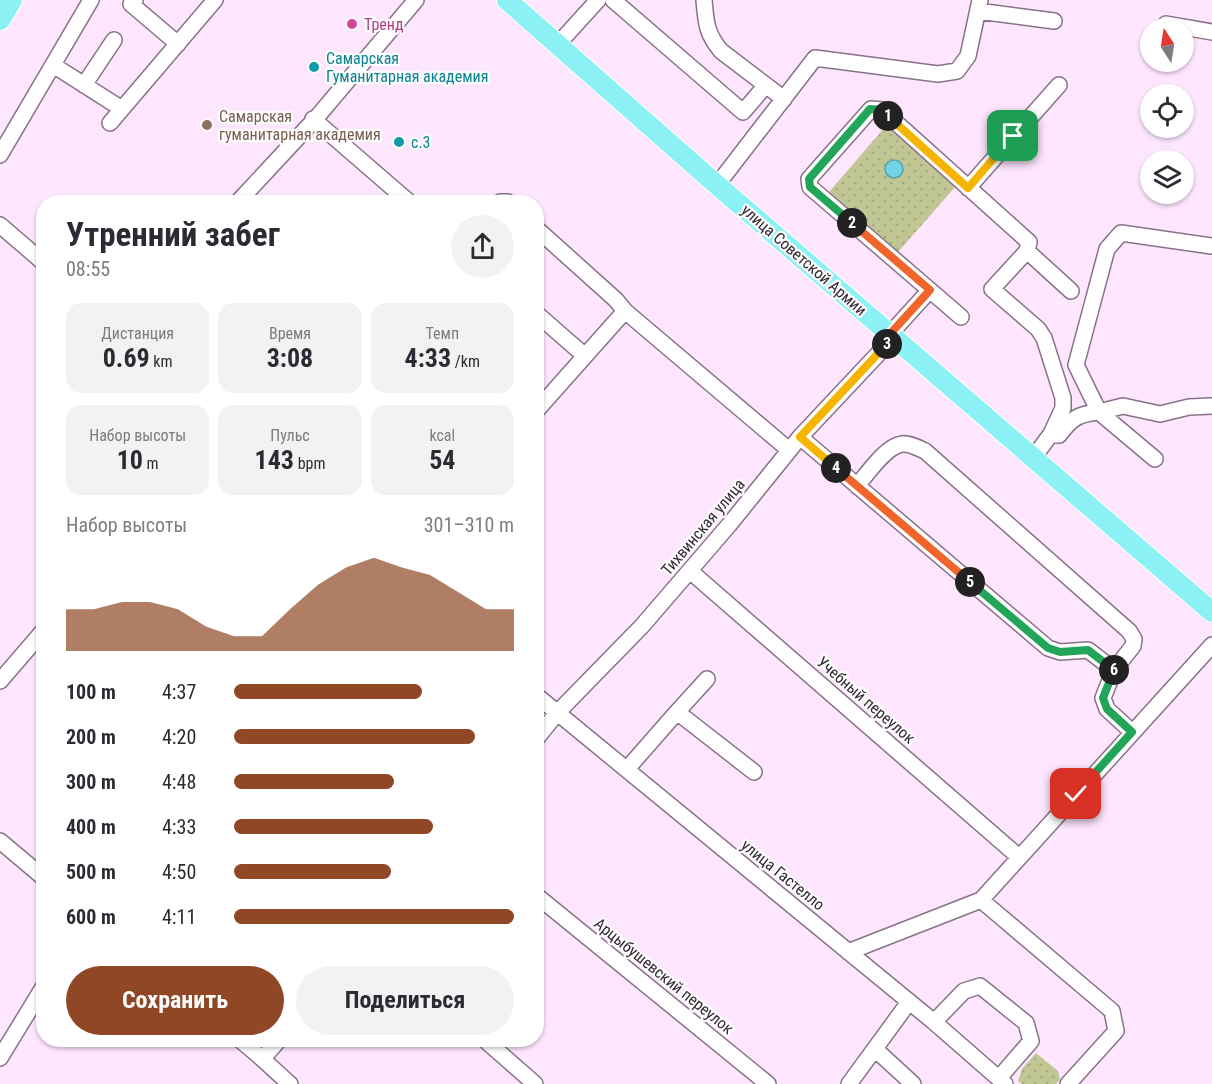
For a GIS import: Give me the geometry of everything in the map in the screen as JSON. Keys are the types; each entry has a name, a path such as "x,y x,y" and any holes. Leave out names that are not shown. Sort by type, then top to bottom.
{"main road":[{"path":"0,20 12,0"},
{"name":"улица Советской Армии","path":"507,0 717,185 1212,612"}],"street":[{"path":"0,155 91,0"},
{"path":"135,0 132,4 178,44"},
{"path":"110,123 215,0"},
{"path":"244,195 416,0"},
{"path":"558,44 598,0"},
{"path":"613,0 743,112 766,85"},
{"path":"704,0 707,28 714,43 721,51 784,99"},
{"path":"717,185 815,58 938,74 957,71 968,56 979,5 1054,21"},
{"path":"1194,29 1212,32"},
{"path":"84,85 114,40"},
{"path":"53,65 122,109"},
{"path":"968,188 1059,86"},
{"path":"962,317 810,187 809,179 870,109 882,110 1029,242 1027,251 992,289 1038,329 1044,338 1063,398 1063,408 1052,434 1033,458"},
{"path":"313,119 401,195"},
{"path":"2,231 36,257"},
{"path":"1155,459 1098,412 1076,365 1107,249 1121,233 1212,246"},
{"path":"544,235 616,300 625,311 789,450"},
{"path":"1027,251 1071,291"},
{"name":"Тихвинская улица","path":"544,729 642,626 800,437 930,290"},
{"path":"544,402 625,311"},
{"path":"544,320 585,356"},
{"path":"1052,434 1059,435 1066,426 1083,413 1123,406 1160,414 1189,407 1211,405"},
{"path":"800,437 1048,648 1060,652 1088,650 1114,670"},
{"path":"857,486 888,451 900,444 925,451 1130,631 1134,639 1133,646 1114,670 1103,698 1107,709 1132,732"},
{"name":"Учебный переулок","path":"690,571 1019,857"},
{"path":"0,681 36,639"},
{"path":"848,951 981,900 1212,645"},
{"path":"627,769 707,679"},
{"name":"улица Гастелло","path":"544,702 934,1022 1002,1081"},
{"path":"678,712 754,772"},
{"path":"0,841 36,871"},
{"path":"981,900 1112,1011 1116,1031 1068,1084"},
{"name":"Арцыбушевский переулок","path":"544,902 768,1084"},
{"path":"934,1022 964,991 980,986 1026,1023 1031,1041 1002,1081"},
{"path":"0,1058 36,999"},
{"path":"849,1084 909,1002"},
{"path":"249,1047 290,1084"},
{"path":"263,1058 273,1047"},
{"path":"492,1047 535,1084"},
{"path":"876,1050 913,1084"}],"green space":[{"path":"886,126 956,186 898,252 829,192"},
{"path":"1036,1053 1058,1071 1060,1079 1056,1084 1022,1084 1018,1081 1022,1069"}],"water":[{"path":"894,160 902,165 903,169 898,177 894,178 886,173 885,169 890,161"}],"place":[{"name":"Тренд","path":"352,24"},
{"name":"Самарская Гуманитарная академия","path":"314,67"},
{"name":"Самарская гуманитарная академия","path":"207,125"},
{"name":"с.3","path":"399,142"}],"route":[{"path":"1013,136 968,188 882,110 870,109 809,179 810,187 930,290 890,334 894,337 800,437 1048,648 1060,652 1088,650 1114,670 1103,698 1107,709 1132,732 1076,794"}]}
